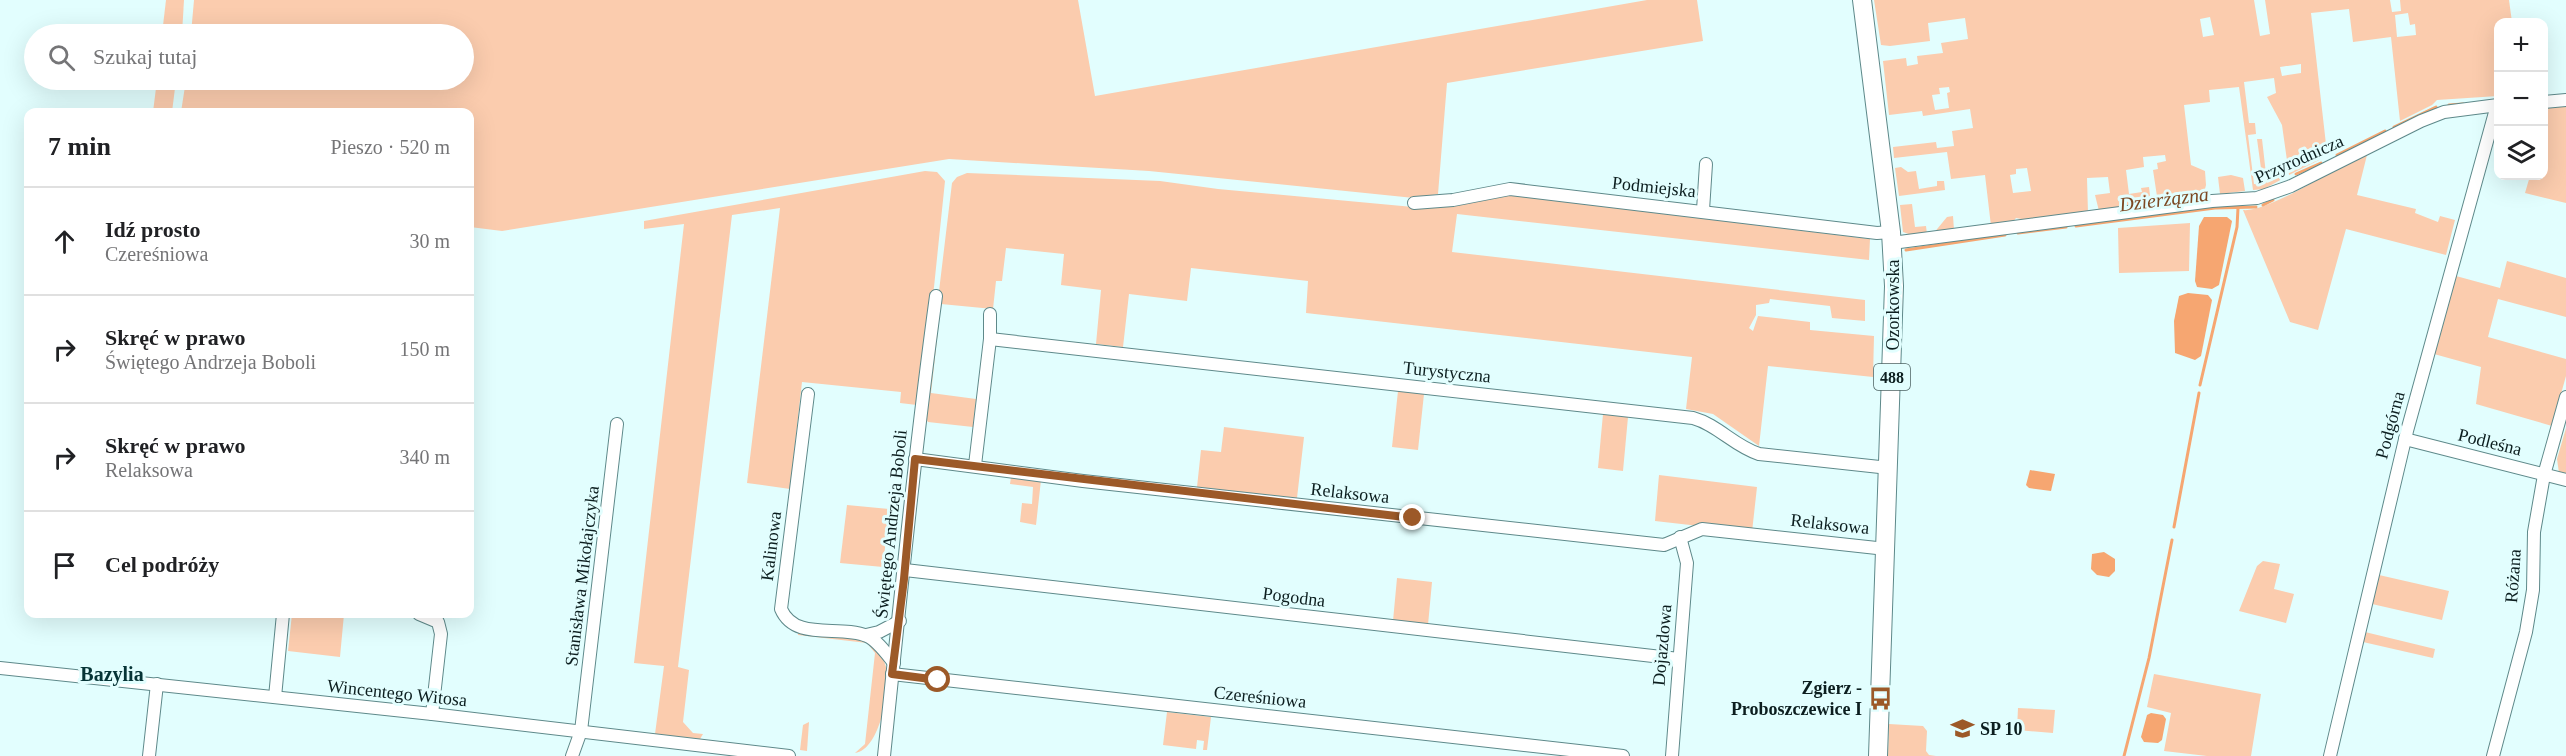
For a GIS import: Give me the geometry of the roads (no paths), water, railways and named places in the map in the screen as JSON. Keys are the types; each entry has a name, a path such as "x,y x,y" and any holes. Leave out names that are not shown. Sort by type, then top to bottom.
{"main road":[{"name":"Ozorkowska","path":"1862,0 1892,238 1894,333 1878,756"}],"street":[{"path":"2548,102 2566,100"},
{"name":"Przyrodnicza","path":"1892,238 2212,201 2257,198 2290,186 2421,120 2444,112 2494,106"},
{"name":"Podgórna","path":"2330,756 2404,439 2494,119"},
{"path":"1703,210 1706,164"},
{"name":"Podmiejska","path":"1414,203 1453,200 1510,189 1703,210 1877,233 1892,238"},
{"name":"Świętego Andrzeja Boboli","path":"884,756 900,621 915,459 936,296"},
{"path":"975,465 990,339 990,314"},
{"name":"Turystyczna","path":"990,339 1692,418 1708,422 1746,450 1759,454 1889,468"},
{"name":"Kalinowa","path":"808,394 782,609 786,619 796,626 866,635 885,630 900,621"},
{"name":"Różana","path":"2493,756 2527,623 2533,590 2534,532 2544,475 2566,397"},
{"name":"Stanisława Mikołajczyka","path":"572,756 581,731 617,424"},
{"name":"Podleśna","path":"2404,439 2566,480"},
{"name":"Relaksowa","path":"915,459 975,465 1083,481 1664,545 1702,529 1886,549"},
{"name":"Dojazdowa","path":"1672,756 1688,563 1680,537"},
{"name":"Pogodna","path":"905,570 1679,659"},
{"path":"275,697 283,618"},
{"path":"428,618 438,622 441,633 432,714"},
{"path":"866,635 885,651 893,668"},
{"name":"Wincentego Witosa","path":"0,668 432,714 789,756"},
{"name":"Czereśniowa","path":"893,668 1623,756"},
{"path":"148,756 157,684"}],"waterway":[{"name":"Dzierżązna","path":"2449,105 2463,104"},
{"name":"Dzierżązna","path":"2394,127 2436,107"},
{"name":"Dzierżązna","path":"2337,155 2385,131"},
{"name":"Dzierżązna","path":"2296,174 2321,163"},
{"name":"Dzierżązna","path":"2263,205 2273,200"},
{"name":"Dzierżązna","path":"2076,226 2215,208 2256,207"},
{"path":"2200,385 2237,227 2238,208"},
{"name":"Dzierżązna","path":"2018,233 2066,227"},
{"name":"Dzierżązna","path":"1906,250 2005,235"},
{"path":"2174,527 2199,393"},
{"path":"2124,756 2149,658 2172,540"}],"place":[{"name":"Zgierz - Proboszczewice I","path":"1880,698"},
{"name":"SP 10","path":"1962,729"}],"district":[{"name":"Bazylia","path":"112,674"}]}
